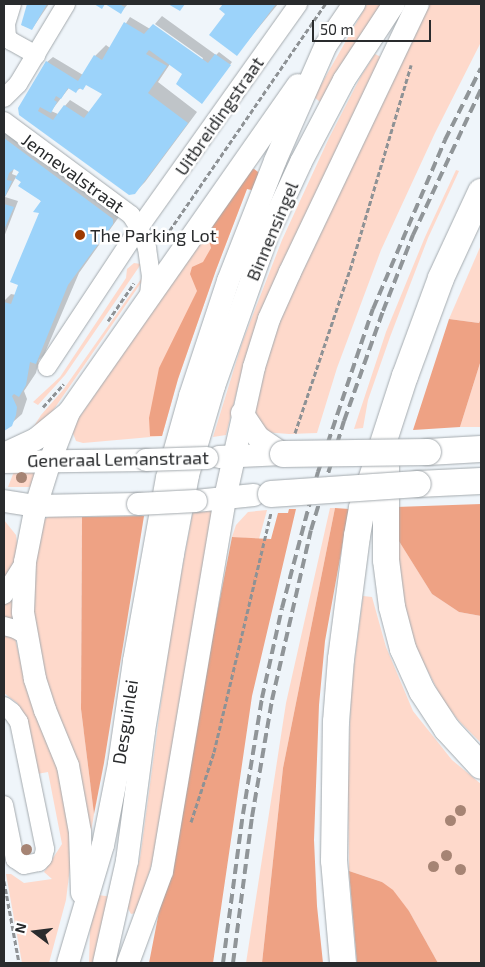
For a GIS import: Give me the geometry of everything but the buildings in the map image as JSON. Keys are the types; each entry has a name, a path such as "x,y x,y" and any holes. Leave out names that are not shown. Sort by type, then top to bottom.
{"highway":[{"path":"343,963 334,861 336,713 340,659 362,508 441,278 481,192"},
{"path":"384,443 386,560 392,607 403,649 422,691 447,729 481,766"},
{"path":"283,454 384,443 428,452 481,449"},
{"path":"263,495 481,481"}],"main road":[{"name":"Binnensingel","path":"177,477 209,333 225,290 275,162 326,45 354,4"},
{"name":"Binnensingel","path":"177,477 269,231 344,80 394,4"},
{"path":"128,963 162,871 233,456 242,413 269,319 418,4"},
{"path":"83,909 80,832 68,766 45,710 26,635 23,612 25,562 36,506 50,461 69,412 326,45"},
{"path":"4,454 36,438 69,412"},
{"path":"242,413 258,437 283,454"},
{"name":"Generaal Lemanstraat","path":"4,462 146,460 283,454"},
{"name":"Desguinlei","path":"68,963 103,845 118,773 134,661 177,477"},
{"name":"Desguinlei","path":"104,963 127,861 177,477"},
{"path":"4,501 36,506 138,504 263,495"}],"street":[{"path":"12,4 6,24 7,36 11,41 36,55"},
{"path":"4,98 18,84 66,4"},
{"name":"Uitbreidingstraat","path":"48,367 139,228 298,4"},
{"name":"Jennevalstraat","path":"4,121 124,209 139,228"},
{"path":"139,228 149,260 151,276 149,296"},
{"path":"4,595 25,562"},
{"path":"4,626 26,635"},
{"path":"4,706 20,722 45,849 43,858 39,862 24,866 15,859 4,805"}],"path":[{"path":"4,880 19,963"}],"shaded area":[{"path":"367,4 381,4 320,102 314,97"},
{"path":"423,4 481,4 481,42 435,133 381,250 337,368 317,433 289,434 263,432 259,428 254,408 279,318"},
{"path":"375,54 381,57 239,383 226,435 213,437 242,343 282,240 329,138 361,76"},
{"path":"254,169 258,172 252,190 247,189 216,270 178,379 162,436 83,443 76,441 72,431 76,422 248,170"},
{"path":"254,169 258,172 258,176 252,190 247,189 216,270 178,379 162,436 150,436 149,418 159,368 197,291 190,274 192,267 203,262 211,248 209,240 214,221 248,170"},
{"path":"456,170 459,171 428,238 390,337 368,400 363,428 354,429 386,332 425,237"},
{"path":"481,245 481,318 479,323 449,319"},
{"path":"134,263 141,264 65,375 38,405 33,402 60,377 126,278 127,269"},
{"path":"146,272 145,277 52,412 31,431 41,415 63,390"},
{"path":"481,318 481,360 460,427 413,430 449,319 479,323"},
{"path":"481,360 481,427 460,427"},
{"path":"37,468 32,487 8,487 15,469"},
{"path":"481,504 481,616 459,612 432,594 397,538 396,507"},
{"path":"330,508 335,508 283,768 262,963 246,963 286,703"},
{"path":"335,508 349,509 325,641 319,705 314,840 317,906 323,963 262,963 283,768"},
{"path":"289,509 296,509 252,696 213,963 149,963 232,537 271,539 278,513 288,513"},
{"path":"267,510 259,539 232,537 236,525 248,512"},
{"path":"215,511 158,843 137,913 131,914 127,907 140,858 172,622 192,516 193,512"},
{"path":"50,516 82,517 81,709 94,814 91,832 44,679 35,634 32,593 37,549 43,520"},
{"path":"144,516 94,814 81,709 82,517"},
{"path":"4,520 16,535 18,550 12,568 4,579"},
{"path":"397,538 432,594 459,612 481,616 481,743 459,721 443,701 418,652 408,622 402,591"},
{"path":"363,596 372,597 386,647 413,711 452,760 481,784 481,963 438,963 409,911 382,882 349,871 348,787 351,689"},
{"path":"12,600 15,620 4,618 4,604"},
{"path":"4,631 15,638 30,699 59,767 72,851 66,900 49,963 22,963 6,874 11,874 24,883 52,879 44,872 62,844 48,772 37,774 25,718 17,703 4,693"},
{"path":"349,871 382,882 393,890 409,911 438,963 357,963"},
{"path":"98,895 113,897 93,963 89,963 90,929"}],"railway":[{"path":"223,963 243,814 262,698 282,608 318,472 373,309 445,140 481,68"},
{"path":"233,963 252,817 272,700 311,530 344,421 383,311 413,235 481,89"}],"place":[{"name":"The Parking Lot","path":"80,235"}]}
